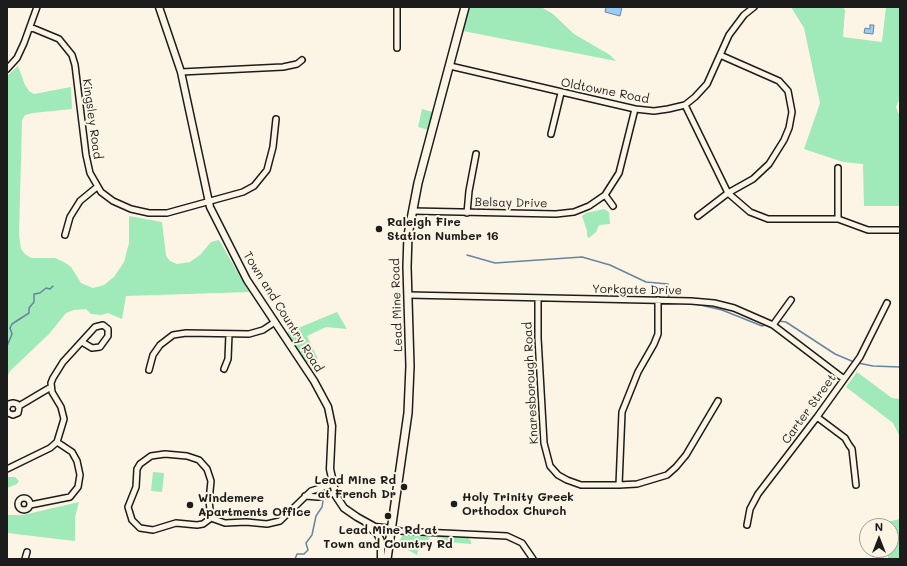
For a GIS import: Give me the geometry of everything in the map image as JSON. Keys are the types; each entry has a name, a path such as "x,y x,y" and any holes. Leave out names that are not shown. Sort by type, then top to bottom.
{"main road":[{"name":"Lead Mine Road","path":"387,559 408,413 410,366 406,251 412,211 465,7"}],"street":[{"path":"7,70 17,58 37,7"},
{"name":"Town and Country Road","path":"159,7 181,72 208,202 224,237 247,280 314,382 328,407 332,426 330,460 335,493 344,508 357,517 375,527 392,529"},
{"path":"397,7 397,48"},
{"name":"Oldtowne Road","path":"450,66 561,93 635,109 654,111 684,105 707,84 736,25 754,7"},
{"name":"Kingsley Road","path":"30,27 59,39 72,55 75,65 86,155 90,173 101,192 113,201 131,209 149,213 168,213 244,192 261,178 271,160 276,119"},
{"path":"698,216 728,193 753,179 769,164 784,140 789,128 792,112 788,91 779,81 720,55"},
{"path":"181,72 283,67 297,64 302,60"},
{"path":"551,134 561,93"},
{"path":"684,105 728,193 750,212 768,219 838,219 868,230 900,230"},
{"name":"Belsay Drive","path":"412,211 556,214 574,212 589,206 605,195 619,173 635,109"},
{"path":"467,213 469,191 476,154"},
{"path":"838,168 838,219"},
{"path":"65,235 70,217 80,201 97,186"},
{"path":"605,195 613,206"},
{"name":"Yorkgate Drive","path":"408,294 538,299 658,300 714,303 734,308 773,325 844,379"},
{"name":"Knaresborough Road","path":"538,299 541,406 544,443 550,466 567,480 581,485 619,485 654,480 666,475 676,467 686,455 718,401"},
{"path":"619,485 622,412 638,372 658,334 658,300"},
{"path":"773,325 791,300"},
{"name":"Carter Street","path":"747,525 750,509 758,494 817,417 860,356 872,336 887,303"},
{"path":"148,370 154,355 160,346 173,335 186,333 256,333 274,322"},
{"path":"7,469 50,448 57,442 64,419 61,407 51,387 53,378 59,367 95,327 103,325 108,329 108,336 100,347 92,348 82,342"},
{"path":"224,369 228,359 229,334"},
{"path":"19,406 51,387"},
{"path":"11,403 16,403 19,406 19,411 15,414 10,414 7,409 11,403"},
{"path":"817,417 845,438 850,444 856,485"},
{"path":"30,505 70,497 78,487 80,475 77,461 72,452 57,442"},
{"path":"165,454 186,456 199,460 207,469 211,481 209,501 211,518 203,524 197,525 176,523 152,530 140,528 132,520 128,507 136,487 137,469 140,464 151,456 165,454"},
{"path":"211,518 225,523 274,523 285,518 311,491 333,484"},
{"path":"305,496 318,497 335,493"},
{"path":"357,517 377,533 381,541 381,559"},
{"path":"392,529 400,531 507,536 516,538 522,543 533,559"},
{"path":"25,559 27,552"}],"green space":[{"path":"469,7 541,7 553,14 574,34 610,55 616,61 463,31"},
{"path":"791,7 843,7 845,10 843,37 882,42 886,7 900,7 900,98 896,107 900,117 900,206 864,206 863,164 843,162 804,149 820,103 804,28"},
{"path":"18,66 25,85 29,91 34,94 71,87 72,109 33,113 25,115 22,120 19,235 21,249 25,254 31,258 55,258 71,267 81,283 93,288 104,285 114,277 124,262 129,243 129,216 162,222 166,256 170,261 177,264 190,262 200,255 211,242 219,240 249,292 126,296 122,319 108,313 101,315 91,314 86,309 74,310 66,313 49,334 10,371 7,377 7,76"},
{"path":"422,109 433,112 429,130 418,127"},
{"path":"604,209 609,212 610,224 599,225 596,232 589,238 587,236 587,231 582,216 586,213"},
{"path":"337,312 347,329 326,327 307,336 318,359 306,363 286,333"},
{"path":"857,372 892,398 900,399 900,437 893,423 846,387"},
{"path":"153,472 164,473 162,492 151,491"},
{"path":"7,477 15,477 19,481 17,484 7,488"},
{"path":"79,502 75,517 75,541 7,533 7,515 23,515"},
{"path":"899,519 900,559 888,559 899,558"},
{"path":"403,535 426,535 430,539 419,544 417,555 406,549 399,541"},
{"path":"438,536 468,538 471,541 471,544 436,541"}],"water":[{"path":"606,7 622,7 620,16 605,12"},
{"path":"870,25 874,25 873,34 864,33 865,28 870,29"}],"waterway":[{"path":"467,255 495,263 582,257 610,265 646,282 668,284 669,298"},
{"path":"7,346 12,334 10,328 12,324 29,313 29,308 34,302 34,294 40,293 46,288 50,289 53,286"},
{"path":"696,304 722,310 762,326 768,324"},
{"path":"779,321 786,322 835,354 854,362"},
{"path":"858,363 873,366 900,367"},
{"path":"295,559 297,554 304,554 308,550 306,543 312,535 316,516 322,507 323,501"}],"place":[{"name":"Raleigh Fire Station Number 16","path":"379,229"},
{"name":"Lead Mine Rd at French Dr","path":"404,487"},
{"name":"Holy Trinity Greek Orthodox Church","path":"454,504"},
{"name":"Windemere Apartments Office","path":"190,505"},
{"name":"Lead Mine Rd at Town and Country Rd","path":"388,516"}]}
